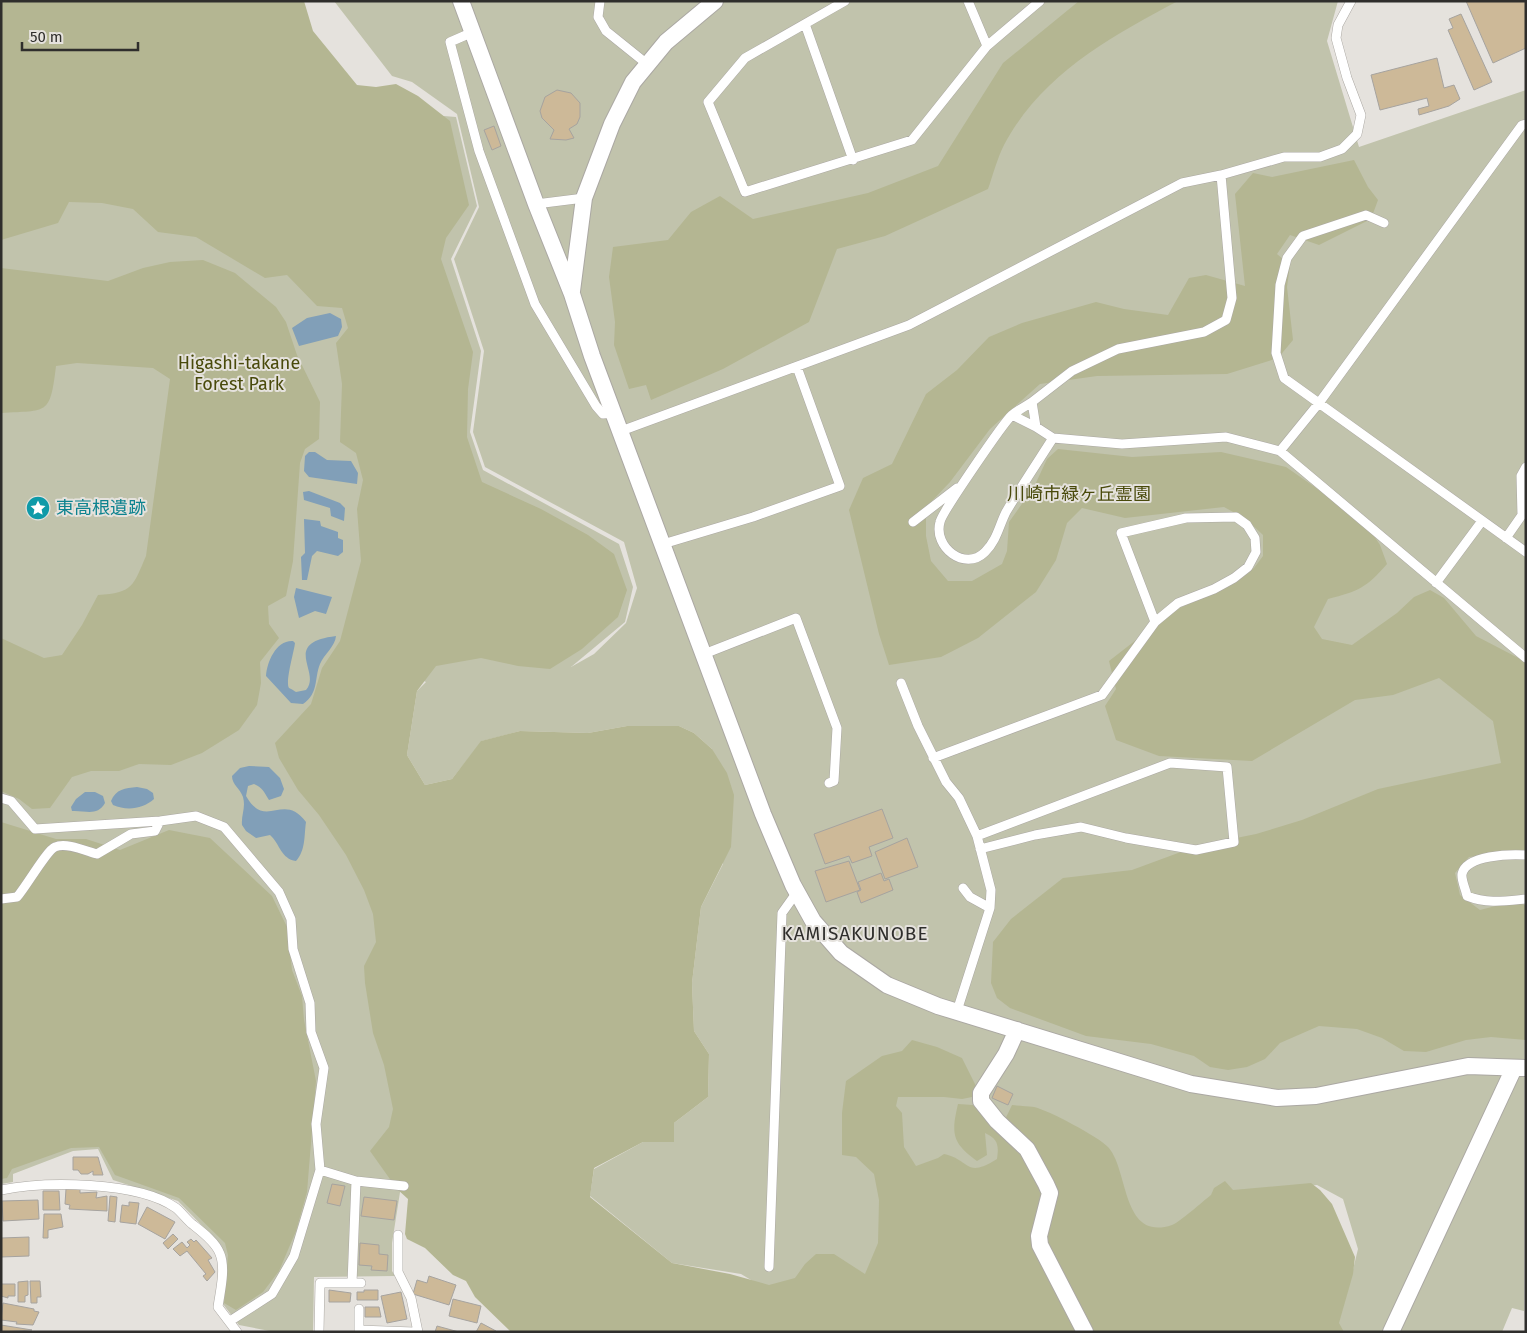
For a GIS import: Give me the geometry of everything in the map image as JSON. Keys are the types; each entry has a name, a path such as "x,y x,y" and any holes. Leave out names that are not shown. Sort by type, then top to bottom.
{"street":[{"path":"462,1 763,814 796,892 813,921 841,953 887,985 938,1006 1191,1084 1277,1098 1316,1096 1468,1066 1520,1068 1391,1332"},
{"path":"572,294 584,198 612,124 633,82 666,42 715,1"},
{"path":"1016,1030 1006,1054 981,1093 981,1101 997,1121 1027,1149 1046,1184 1050,1193 1038,1236 1040,1245 1085,1332"}],"lane":[{"path":"600,1 598,17 606,31 648,64"},
{"path":"845,1 745,58 708,102 745,192 854,160 912,140 987,46 1040,1"},
{"path":"968,1 987,46"},
{"path":"621,431 910,325 1182,183 1221,175 1284,157 1320,157 1342,149 1357,134 1361,115 1347,78 1336,38 1338,25 1351,1"},
{"path":"805,24 854,160"},
{"path":"473,32 450,42 479,151 534,304 596,406 604,414 614,413"},
{"path":"1280,451 1319,404 1522,125 1526,124"},
{"path":"1053,438 1005,515 996,539 983,554 970,559 962,559 946,550 939,534 943,514 1012,415 1072,371 1118,349 1204,332 1226,320 1232,298 1221,175"},
{"path":"536,204 584,198"},
{"path":"1384,224 1366,215 1303,236 1287,258 1280,285 1276,354 1284,378 1526,552"},
{"path":"663,544 753,517 840,486 796,368"},
{"path":"1032,402 1036,427"},
{"path":"1012,415 1053,438 1122,444 1226,437 1280,451 1526,658"},
{"path":"1506,538 1524,516 1520,476 1526,468"},
{"path":"913,522 965,482"},
{"path":"933,758 1102,695 1156,622 1178,603 1214,589 1248,567 1256,552 1255,538 1248,525 1236,517 1195,517 1121,533 1156,622"},
{"path":"1436,583 1482,521"},
{"path":"704,654 796,618 837,728 834,780 829,783"},
{"path":"902,683 918,726 933,758 946,782 959,798 977,836 991,890 990,908 957,1011"},
{"path":"977,836 1170,763 1227,767 1234,842 1196,850 1126,838 1081,827 1035,835 980,849"},
{"path":"1,798 11,801 34,829 160,822 196,816 224,827 279,892 291,919 293,949 310,1003 311,1032 324,1068 316,1124 320,1170 294,1256 272,1294 230,1321"},
{"path":"1,899 17,897 48,852 55,847 68,846 97,854 131,834 155,831 160,822"},
{"path":"1526,855 1506,854 1476,860 1466,866 1462,875 1467,896 1477,900 1493,902 1526,899"},
{"path":"963,888 970,897 990,908"},
{"path":"770,1267 782,913 796,892"},
{"path":"320,1170 356,1181 404,1186"},
{"path":"352,1283 356,1181"},
{"path":"1,1190 34,1184 114,1189 156,1198 176,1208 194,1226 199,1228 220,1254 222,1277 218,1307 238,1332"},
{"path":"398,1235 398,1272 410,1298 418,1332"},
{"path":"319,1332 320,1283 362,1283"},
{"path":"359,1309 359,1331 414,1332"}],"green space":[{"name":"川崎市緑ヶ丘霊園","path":"1,1 345,108 456,117 477,206 451,259 481,351 470,432 483,470 619,544 633,587 625,622 571,667 594,654 626,623 637,588 624,542 485,467 473,432 484,351 454,259 479,207 457,114 412,82 392,76 334,1 1338,1 1327,41 1359,147 1526,90 1524,1311 1512,1308 1502,1332 1329,1332 1350,1282 1358,1249 1343,1199 1317,1185 1231,1193 1190,1249 877,1285 766,1289 741,1274 672,1263 590,1196 594,1169 643,1142 674,1142 674,1123 708,1097 709,1054 694,1031 692,983 701,907 723,864 712,749 694,733 679,726 627,726 588,733 520,731 482,741 452,779 425,785 407,755 417,691 426,682 346,641 386,908 389,1035 401,1186 392,1243 392,1271 395,1276 314,1277 313,1332 275,1332 239,1325 223,1304 225,1256 221,1245 178,1201 113,1180 98,1149 73,1151 13,1174 13,1182 1,1184"},
{"path":"1,1 304,1 313,31 357,85 376,87 396,84 418,96 450,121 469,205 446,238 441,259 473,352 468,389 467,437 482,482 541,509 588,535 614,554 627,590 618,617 582,649 550,669 518,666 481,658 436,666 417,691 407,755 425,785 452,779 481,741 520,731 588,733 627,726 679,726 694,733 712,749 727,773 734,795 731,847 701,907 692,983 694,1031 709,1054 708,1097 674,1123 674,1142 643,1142 594,1168 590,1197 672,1263 730,1274 769,1285 795,1278 805,1264 816,1254 834,1254 865,1274 878,1243 879,1200 874,1174 856,1157 842,1155 842,1113 846,1081 882,1056 902,1051 912,1040 937,1047 962,1058 978,1090 972,1097 962,1099 898,1097 896,1106 902,1113 904,1147 916,1166 944,1154 973,1168 987,1165 997,1159 997,1143 985,1133 987,1155 977,1161 962,1149 955,1137 954,1130 958,1104 973,1105 999,1132 1012,1105 1041,1109 1073,1124 1108,1147 1115,1157 1135,1214 1143,1223 1155,1227 1176,1223 1211,1195 1214,1188 1225,1181 1233,1190 1311,1183 1332,1204 1355,1257 1353,1274 1339,1323 1344,1332 511,1332 475,1297 466,1281 453,1275 425,1248 407,1239 405,1234 408,1199 397,1189 370,1151 389,1127 393,1109 384,1065 373,1033 365,983 364,966 376,942 373,914 364,890 346,855 319,815 298,790 279,758 275,743 311,704 322,668 340,641 361,561 357,509 363,480 356,453 340,442 342,384 336,343 348,328 342,308 317,306 287,275 265,278 196,237 158,232 133,209 102,203 69,202 58,223 1,240"},
{"path":"1079,1 1178,1 1103,44 1057,78 1019,120 1004,145 988,189 885,236 837,249 809,322 723,369 651,400 646,385 629,389 614,345 615,322 609,277 613,247 668,240 691,212 720,196 753,219 868,193 938,166 1003,63"},
{"path":"1354,160 1368,187 1378,200 1371,219 1319,245 1290,235 1277,254 1290,265 1287,287 1293,340 1278,358 1227,374 1097,376 1040,384 990,429 950,482 931,502 926,518 926,536 931,561 948,581 972,581 1002,564 1007,551 1009,522 1034,487 1047,459 1058,449 1132,457 1221,452 1286,467 1365,522 1380,545 1387,564 1361,588 1328,599 1314,627 1322,639 1352,645 1397,613 1414,597 1430,590 1444,598 1476,636 1526,662 1526,850 1469,857 1455,873 1460,895 1480,910 1511,902 1526,905 1526,1040 1491,1037 1466,1040 1426,1052 1404,1051 1382,1038 1357,1029 1319,1026 1280,1043 1265,1059 1247,1067 1228,1070 1210,1067 1194,1056 1151,1044 1086,1036 1010,1008 997,998 991,983 993,942 1011,919 1063,878 1132,870 1197,846 1256,834 1302,820 1378,789 1501,763 1493,721 1439,678 1393,695 1355,700 1252,761 1159,756 1116,740 1105,706 1116,689 1109,661 1172,612 1235,580 1254,568 1263,556 1263,535 1246,519 1224,507 1125,518 1082,508 1067,523 1056,560 1036,592 978,638 941,657 889,665 879,634 849,510 863,478 892,464 926,394 957,370 989,337 1022,323 1096,302 1124,309 1168,315 1189,278 1206,275 1245,286 1235,194 1253,173 1272,177"},
{"name":"Higashi-takane Forest Park","path":"203,260 235,273 276,307 286,322 297,355 320,402 319,439 305,449 300,463 293,561 286,596 268,606 269,624 279,638 260,662 261,683 257,705 239,730 202,753 171,765 139,764 119,771 91,771 72,777 50,808 32,809 19,799 1,791 1,638 44,658 62,655 82,625 98,595 125,590 134,581 146,556 170,379 153,368 77,363 56,366 51,394 44,407 37,410 1,413 1,268 108,281 143,268 170,262"},
{"path":"1,822 56,839 86,839 120,850 169,830 210,838 272,896 287,927 292,970 302,996 304,1020 316,1081 307,1192 296,1231 279,1271 263,1292 236,1310 224,1303 228,1255 225,1243 179,1198 115,1175 99,1147 71,1148 12,1169 7,1178 1,1179"}],"water":[{"path":"330,313 341,319 342,327 338,336 299,346 292,328 307,318"},
{"path":"309,452 315,452 327,460 351,461 358,473 357,484 309,477 304,471 305,456"},
{"path":"309,491 340,503 345,508 344,521 331,516 330,508 304,500 303,492"},
{"path":"304,519 320,521 321,526 338,532 338,538 343,540 343,552 338,556 317,551 312,556 307,580 302,580 301,557 305,553"},
{"path":"296,588 332,597 326,614 315,611 299,618 294,597"},
{"path":"336,636 334,644 320,664 312,695 303,704 291,703 266,676 268,664 277,648 287,642 293,641 295,643 288,685 289,688 296,692 306,690 310,683 310,675 306,651 310,645 319,640"},
{"path":"249,766 269,767 280,778 284,789 281,796 269,800 259,787 254,784 248,786 246,796 253,806 268,811 290,810 298,813 306,822 302,852 296,861 291,860 284,854 270,835 256,838 246,831 242,825 243,797 233,782 232,776 240,768"},
{"path":"137,787 147,789 153,793 154,799 145,805 135,808 113,805 111,801 115,794 125,789"},
{"path":"85,792 95,792 103,796 105,803 98,810 90,812 72,811 71,807 76,799"}],"building":[{"path":"1466,1 1526,1 1526,48 1493,63"},
{"path":"1461,14 1492,82 1474,90 1448,30 1453,28 1449,19"},
{"path":"1437,58 1444,88 1454,85 1460,99 1449,106 1419,115 1418,109 1429,106 1427,98 1380,110 1371,75"},
{"path":"557,90 571,93 580,103 580,117 577,124 569,129 574,138 566,140 550,139 554,130 542,118 540,111 545,97"},
{"path":"494,126 501,146 492,150 484,130"},
{"path":"882,809 893,838 869,847 872,856 852,863 849,856 825,864 814,834"},
{"path":"907,838 918,867 885,879 875,852"},
{"path":"849,861 860,890 826,902 815,871"},
{"path":"881,873 884,881 889,879 893,890 861,903 857,892 861,890 858,882"},
{"path":"997,1086 1013,1094 1008,1105 992,1098"},
{"path":"73,1157 98,1157 103,1175 93,1175 93,1171 88,1174 81,1174 78,1170 73,1170"},
{"path":"332,1184 345,1186 340,1206 327,1203"},
{"path":"66,1189 80,1189 80,1193 97,1192 96,1198 107,1196 107,1211 69,1209 70,1205 65,1204"},
{"path":"43,1191 59,1191 60,1210 43,1210"},
{"path":"110,1196 117,1197 115,1222 108,1221"},
{"path":"364,1197 397,1201 394,1220 361,1216"},
{"path":"38,1200 39,1219 3,1221 2,1201"},
{"path":"129,1202 139,1203 136,1224 120,1222 122,1205 129,1206"},
{"path":"147,1207 175,1222 165,1239 138,1224"},
{"path":"44,1214 61,1214 63,1227 48,1230 48,1238 43,1238"},
{"path":"173,1234 178,1239 168,1249 163,1243"},
{"path":"29,1237 29,1256 1,1257 1,1238"},
{"path":"191,1239 194,1242 196,1240 212,1258 208,1260 215,1272 207,1281 203,1276 206,1274 187,1251 180,1256 173,1249 182,1242 187,1248 190,1245 187,1242"},
{"path":"360,1243 379,1245 379,1254 388,1255 387,1271 371,1270 372,1266 359,1265"},
{"path":"429,1276 456,1285 449,1305 413,1294 417,1280 427,1283"},
{"path":"28,1281 28,1295 25,1296 25,1302 18,1302 18,1282"},
{"path":"30,1281 40,1281 41,1297 37,1297 37,1303 31,1303"},
{"path":"1,1284 15,1284 15,1296 8,1296 8,1298 1,1296"},
{"path":"329,1290 351,1293 350,1302 329,1302"},
{"path":"364,1290 378,1290 378,1300 357,1300 357,1292 364,1292"},
{"path":"401,1292 407,1319 387,1323 381,1296"},
{"path":"453,1299 481,1306 477,1323 449,1316"},
{"path":"3,1303 34,1309 34,1311 39,1312 33,1325 16,1324 17,1322 1,1320"},
{"path":"365,1307 379,1307 381,1317 365,1317"},
{"path":"481,1323 496,1331 476,1332"},
{"path":"1,1325 32,1330 1,1332"},
{"path":"437,1326 459,1332 435,1332"}],"place":[{"name":"東高根遺跡","path":"38,508"}],"district":[{"name":"KAMISAKUNOBE","path":"855,933"}]}
